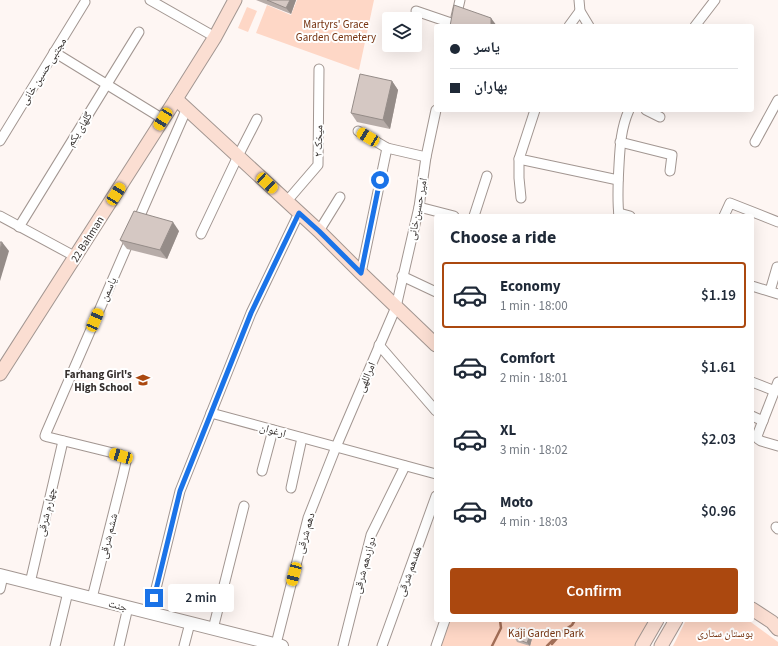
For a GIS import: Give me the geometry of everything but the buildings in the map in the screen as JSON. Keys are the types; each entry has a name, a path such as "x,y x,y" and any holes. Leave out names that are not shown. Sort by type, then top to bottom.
{"main road":[{"name":"22 Bahman","path":"0,374 215,37 235,0"},
{"path":"176,99 319,231 434,343"},
{"path":"754,610 772,622 778,629"},
{"path":"642,646 656,622"},
{"path":"662,646 675,622"}],"street":[{"path":"150,0 215,37"},
{"path":"454,24 460,0"},
{"path":"579,0 580,11 588,24"},
{"path":"697,24 715,0"},
{"name":"مجتبی حسین خانی","path":"0,141 85,2"},
{"path":"570,24 580,11"},
{"path":"422,14 451,24"},
{"name":"گلهای یکم","path":"19,227 139,32"},
{"path":"54,52 163,119"},
{"name":"میخک ۲","path":"287,201 318,165 319,69"},
{"path":"755,142 778,100"},
{"name":"یاسمن","path":"105,451 45,436 187,108"},
{"name":"امیر حسین‌خانی","path":"396,307 419,207 426,157 436,112"},
{"path":"521,198 519,159 534,112"},
{"path":"619,214 618,180 620,142 624,120 628,112"},
{"path":"650,112 660,117"},
{"path":"201,234 257,119"},
{"path":"358,132 386,148 426,157"},
{"path":"620,142 672,155 670,171"},
{"path":"361,273 386,148"},
{"path":"519,159 618,180"},
{"path":"475,214 487,176"},
{"path":"319,231 340,197"},
{"path":"725,214 730,203 778,222"},
{"path":"419,207 446,214"},
{"path":"150,613 180,491 251,313 299,213"},
{"path":"0,216 76,257"},
{"path":"754,287 774,292 777,267"},
{"path":"402,276 434,291"},
{"name":"امراللهی","path":"336,447 396,307"},
{"path":"379,345 434,409"},
{"path":"778,382 757,436 761,441 778,446"},
{"path":"754,383 774,391"},
{"name":"ارغوان","path":"211,413 434,473"},
{"path":"754,417 763,421"},
{"path":"262,471 273,430"},
{"path":"291,488 302,438"},
{"name":"چهارم شرقی","path":"30,582 63,441"},
{"name":"دهم شرقی","path":"279,645 308,518 336,447"},
{"name":"ششم شرقی","path":"92,598 126,462 125,458 105,451"},
{"name":"دوازدهم شرقی","path":"343,646 371,535 405,466"},
{"name":"هفدهم شرقی","path":"382,646 434,502"},
{"path":"213,629 244,506"},
{"path":"0,589 2,576"},
{"name":"جنت","path":"2,576 213,629 250,642 279,645"},
{"path":"55,646 68,592"},
{"path":"118,646 128,607"},
{"path":"436,646 444,622"},
{"path":"184,646 190,623"}],"green space":[{"name":"Martyrs' Grace Garden Cemetery","path":"297,0 374,0 359,70 256,33 267,5 291,15"},
{"path":"247,7 257,11 248,32 238,28"},
{"name":"Kaji Garden Park","path":"449,622 650,622 636,646 440,646"},
{"name":"بوستان ستاری","path":"685,622 751,622 778,642 778,646 673,646"}],"waterway":[{"path":"492,646 501,628 500,622"},
{"path":"547,646 574,622"},
{"path":"552,644 559,636"}],"place":[{"name":"Farhang Girl's High School","path":"143,380"}],"route":[{"path":"154,598 180,491 251,313 299,213 361,273 380,180"}]}
